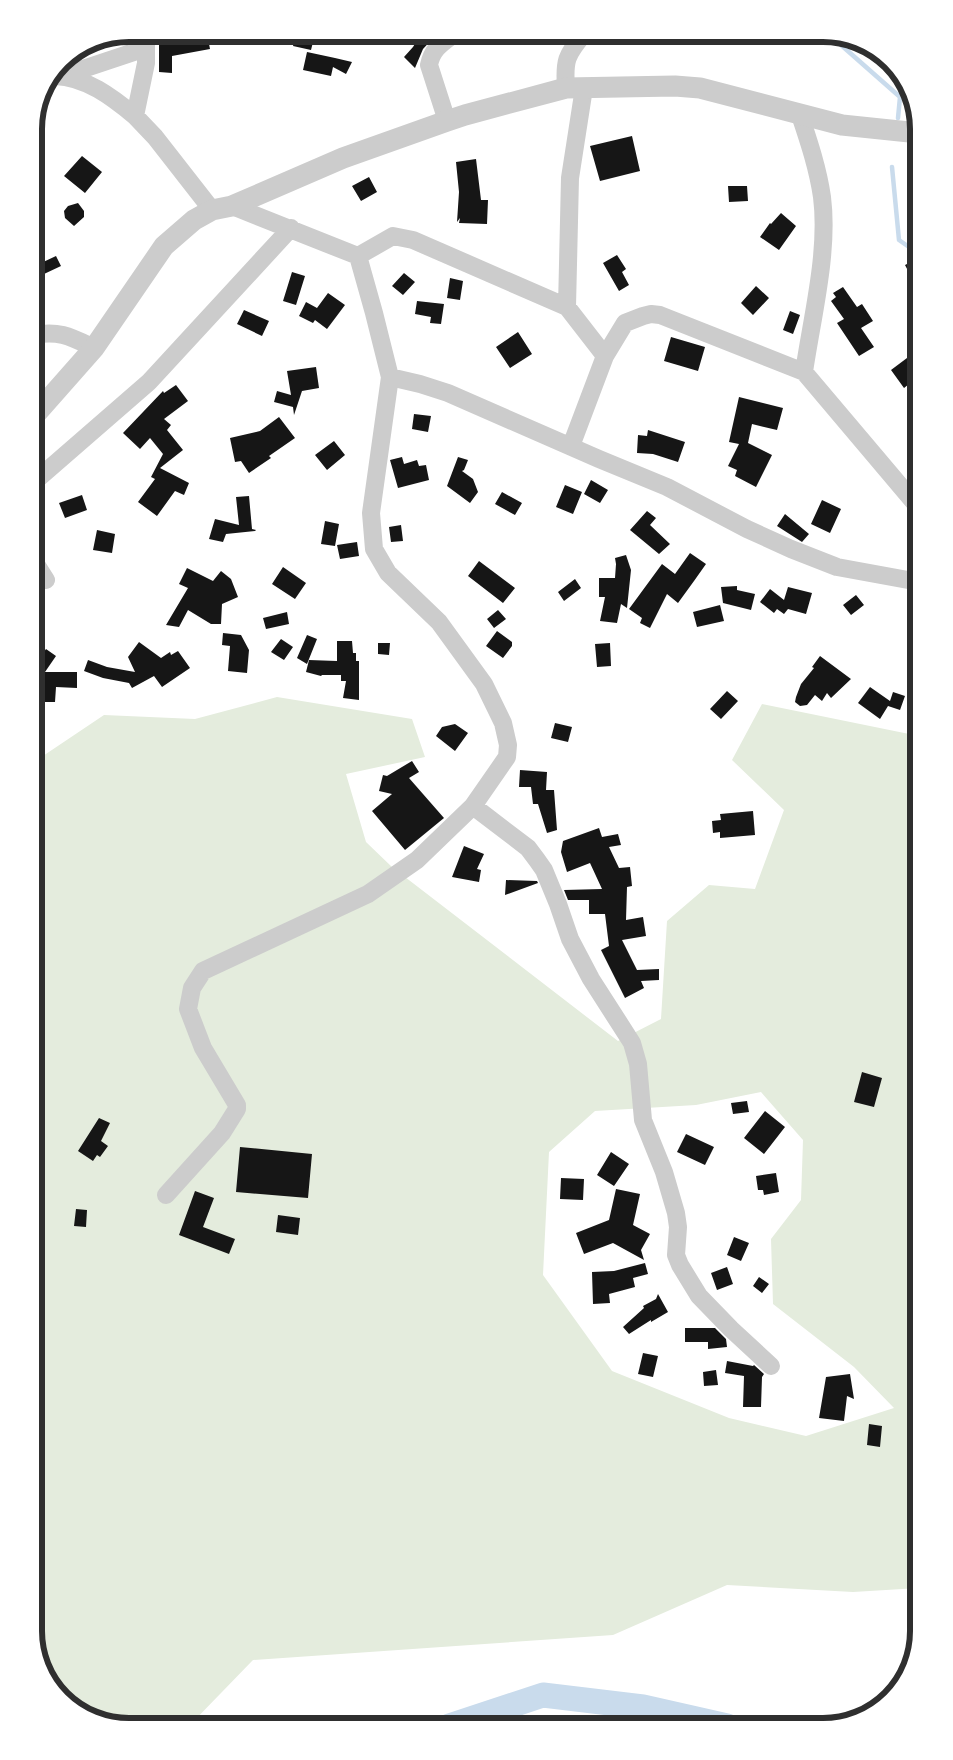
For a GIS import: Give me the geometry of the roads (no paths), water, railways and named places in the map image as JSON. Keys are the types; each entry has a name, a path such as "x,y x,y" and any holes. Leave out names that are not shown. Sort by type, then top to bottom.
{"street":[{"path":"61,75 134,52 144,42"},
{"path":"135,116 146,63 146,42"},
{"path":"442,42 431,55 429,65 446,121"},
{"path":"566,307 575,88 564,68 570,51 577,43"},
{"path":"60,76 85,82 114,99 135,116 222,208 290,228 358,256"},
{"path":"43,406 94,348 164,246 194,220 344,158 465,115 575,88 675,86 700,88 842,125 911,133"},
{"path":"800,115 816,165 822,198 824,239 804,372"},
{"path":"43,474 149,382 290,228"},
{"path":"358,256 393,236 414,240 566,307 605,356"},
{"path":"166,1195 222,1133 237,1109 237,1105 203,1048 188,1009 189,998 196,979 203,972 368,894 417,860 473,806 507,756 508,745 503,723 484,684 439,622 388,573 374,549 371,514 390,377 358,256"},
{"path":"571,446 605,356 625,324 651,314 660,315 804,372 911,499"},
{"path":"43,334 56,333 68,336 94,348"},
{"path":"390,377 448,393 668,488 791,549 837,566 911,580"},
{"path":"43,575 46,580"},
{"path":"473,806 528,848 544,870 570,939 591,979 632,1044 638,1064 643,1120 664,1172 676,1213 678,1227 676,1255 680,1265 699,1296 771,1366"}],"waterway":[{"path":"840,44 900,97 898,118"},
{"path":"892,167 899,240 911,248"},
{"path":"475,1718 543,1695 643,1707 691,1718"}]}
